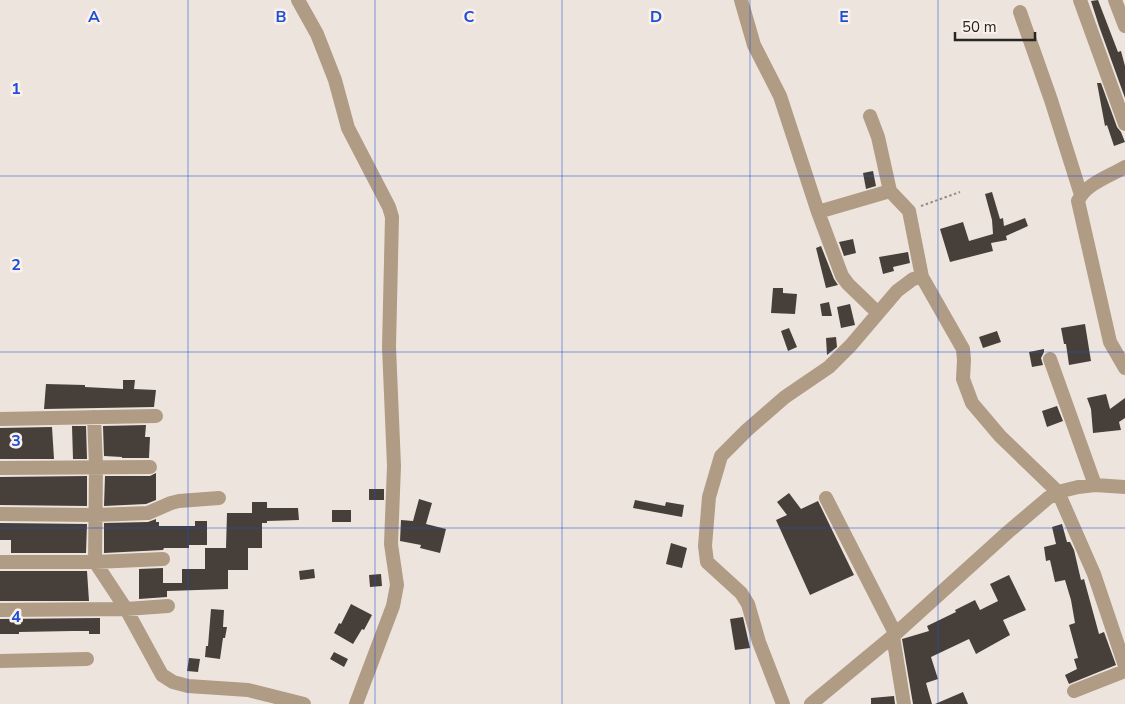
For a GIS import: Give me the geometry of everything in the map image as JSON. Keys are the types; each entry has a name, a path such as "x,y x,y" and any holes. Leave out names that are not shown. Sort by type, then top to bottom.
{"street":[{"path":"298,0 317,34 335,80 348,128 389,207 392,217 389,347 394,466 391,544 397,585 393,606 356,704"},
{"path":"740,0 754,45 780,96 818,212 842,276 878,313"},
{"path":"1080,0 1125,124"},
{"path":"1115,0 1125,26"},
{"path":"1020,12 1051,100 1081,195"},
{"path":"870,116 878,137 890,191 910,211 922,277 963,349 963,379 972,403 1000,436 1058,492 1094,574 1125,666"},
{"path":"1125,167 1088,188 1081,195 1078,202 1110,342 1125,368"},
{"path":"818,212 890,191"},
{"path":"783,704 759,642 748,604 740,593 707,562 705,546 710,497 721,456 785,397 829,367 905,285 913,279 922,277"},
{"path":"1050,359 1095,485"},
{"path":"0,419 156,416"},
{"path":"94,417 96,466 94,562 126,609 162,675 167,679 188,686 248,690 304,704"},
{"path":"0,468 150,467"},
{"path":"810,704 894,634 1043,502 1058,492 1078,487 1095,485 1125,487"},
{"path":"0,514 95,515 148,512 171,502 219,498"},
{"path":"826,498 894,634 904,704"},
{"path":"0,562 94,562 162,559"},
{"path":"0,610 126,609 168,606"},
{"path":"0,661 88,660"},
{"path":"1074,691 1125,671"}],"path":[{"path":"910,211 932,200 960,192"}],"building":[{"path":"1098,0 1118,52 1121,51 1125,66 1125,98 1091,1"},
{"path":"1097,83 1101,83 1117,127 1125,142 1114,146 1107,125 1105,126"},
{"path":"873,171 876,186 866,189 863,173"},
{"path":"992,192 1000,219 1003,218 1004,226 1025,218 1028,226 1006,236 1007,240 991,243 993,251 950,262 940,229 963,222 969,241 993,234 992,220 985,194"},
{"path":"853,239 856,253 844,256 839,242"},
{"path":"821,246 838,285 826,288 816,248"},
{"path":"908,252 910,263 893,267 894,271 883,274 879,257"},
{"path":"773,288 783,288 783,293 797,294 795,314 771,313"},
{"path":"829,302 832,316 822,316 820,304"},
{"path":"850,304 855,325 841,328 837,307"},
{"path":"1085,324 1091,361 1069,365 1066,344 1064,344 1061,328"},
{"path":"789,328 797,347 788,351 781,331"},
{"path":"997,331 1001,342 983,348 979,337"},
{"path":"836,337 837,347 827,355 826,338"},
{"path":"1044,349 1041,358 1043,365 1032,367 1029,352"},
{"path":"123,380 135,380 134,389 156,390 154,407 44,409 46,384 85,385 85,387 123,389"},
{"path":"1106,394 1110,409 1125,398 1125,418 1119,422 1121,430 1093,433 1091,409 1087,398"},
{"path":"1057,406 1063,421 1047,427 1042,411"},
{"path":"146,425 145,437 150,437 149,458 104,456 103,426"},
{"path":"72,426 86,426 87,459 73,459"},
{"path":"52,427 54,459 0,459 0,428"},
{"path":"156,473 156,500 146,504 104,506 105,476 150,476"},
{"path":"87,476 87,506 0,505 0,477"},
{"path":"369,489 384,489 384,500 369,500"},
{"path":"789,493 801,509 818,501 854,575 810,595 776,520 787,515 777,502"},
{"path":"419,499 432,503 426,524 446,529 440,553 420,548 421,545 400,541 401,520 413,521"},
{"path":"635,500 665,506 666,502 684,505 682,517 633,508"},
{"path":"252,502 267,502 267,508 298,508 299,520 267,521 267,523 262,523 262,548 248,548 248,570 228,570 228,589 167,591 167,597 139,599 139,569 163,568 163,583 182,583 182,569 205,569 205,548 226,548 227,513 252,513"},
{"path":"332,510 351,510 351,522 332,522"},
{"path":"156,519 156,522 159,522 159,526 195,526 195,521 207,521 207,545 189,545 189,548 104,553 104,523 148,522"},
{"path":"0,523 87,524 86,553 11,553 11,540 0,540"},
{"path":"1062,524 1067,542 1070,542 1074,550 1081,580 1084,579 1099,634 1104,632 1116,665 1069,684 1065,675 1077,669 1074,659 1078,658 1069,625 1075,623 1071,600 1065,580 1055,582 1050,560 1046,561 1044,547 1056,544 1052,527"},
{"path":"671,543 687,548 682,568 666,564"},
{"path":"314,569 315,578 300,580 299,571"},
{"path":"0,571 87,571 89,601 0,601"},
{"path":"381,574 382,586 370,587 369,575"},
{"path":"1009,575 1026,610 1003,620 1010,635 976,654 969,639 931,657 938,679 926,683 932,704 913,704 902,639 929,631 927,626 956,612 955,610 975,600 980,610 998,601 990,584"},
{"path":"351,604 372,615 364,630 362,629 353,644 334,633"},
{"path":"211,609 224,610 223,627 227,627 225,638 223,638 220,659 205,657 206,646 208,646"},
{"path":"743,617 750,648 735,650 730,619"},
{"path":"100,618 100,634 89,634 89,631 73,631 0,634 0,619"},
{"path":"334,652 348,659 344,667 330,659"},
{"path":"189,658 200,659 198,672 187,671"},
{"path":"963,692 968,704 935,704"},
{"path":"894,696 895,704 871,704 871,698"}]}
